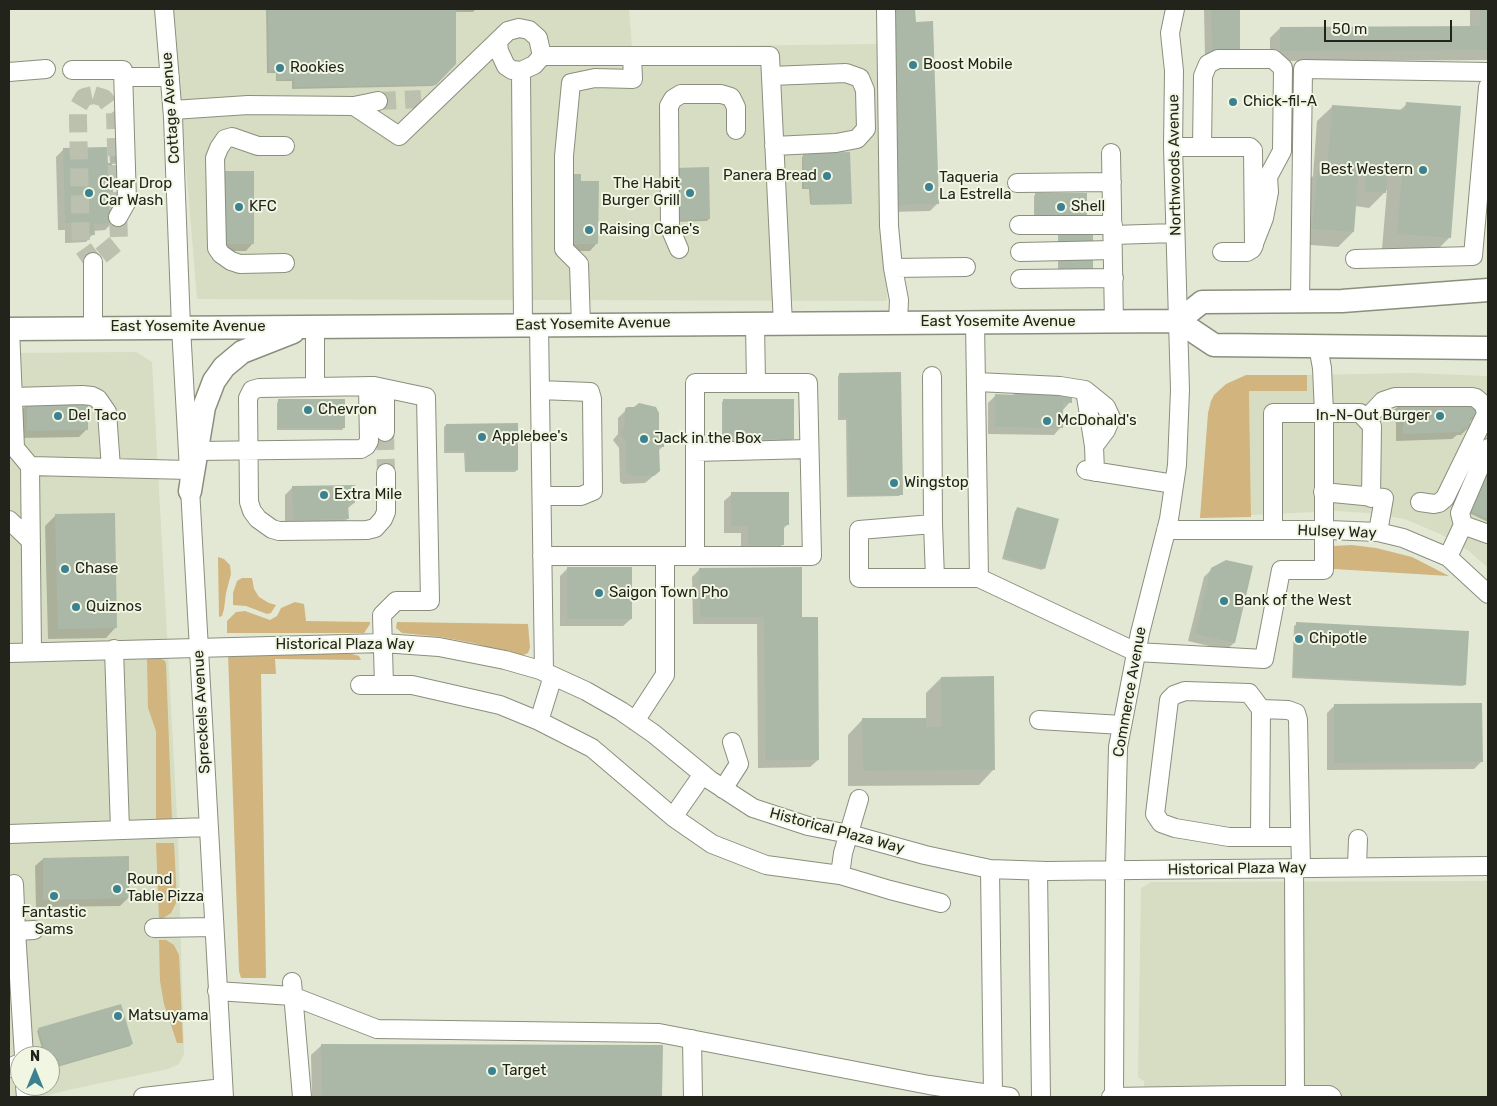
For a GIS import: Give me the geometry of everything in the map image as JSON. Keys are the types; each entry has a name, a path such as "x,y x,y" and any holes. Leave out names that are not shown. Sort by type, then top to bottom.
{"main road":[{"path":"1488,290 1342,301 1202,302 1178,321 1214,345 1488,348"},
{"name":"East Yosemite Avenue","path":"10,329 1178,321"},
{"path":"192,471 204,407 214,381 224,367 242,352 310,327"}],"street":[{"name":"Cottage Avenue","path":"164,9 173,110 181,328"},
{"path":"886,9 889,226 893,268 899,300 898,322"},
{"name":"Northwoods Avenue","path":"1175,9 1170,33 1174,71 1173,147 1178,321"},
{"path":"354,106 399,136 428,101 498,42 508,31 518,28 529,30 538,38 542,56"},
{"path":"498,42 499,52 506,66 512,70 521,71 534,65 542,56 770,56 783,324"},
{"path":"582,325 579,264 564,249 564,156 571,83 595,78 632,79 632,56"},
{"path":"1210,147 1203,76 1208,64 1218,59 1273,59 1283,68 1282,151 1268,177 1264,218 1252,249 1247,252 1222,252"},
{"path":"9,72 46,69"},
{"path":"1300,301 1303,69 1488,72"},
{"path":"72,70 123,70 127,201 118,217"},
{"path":"521,71 531,325 540,390 542,556 549,674 539,721"},
{"path":"771,76 846,73 860,78 865,90 866,129 857,139 836,143 774,146"},
{"path":"123,77 170,77"},
{"path":"1355,260 1473,256 1488,87"},
{"path":"679,249 670,228 670,106 673,99 681,94 720,94 731,97 736,107 736,130"},
{"path":"173,110 248,105 354,106 378,100"},
{"path":"285,146 258,146 232,137 225,139 219,148 216,158 217,248 221,254 231,261 240,264 285,263"},
{"path":"1173,147 1250,147 1253,150 1255,241"},
{"path":"1111,153 1114,322"},
{"path":"1017,183 1112,182"},
{"path":"1019,225 1113,237"},
{"path":"1020,252 1113,237 1175,233"},
{"path":"93,262 93,328"},
{"path":"893,268 966,266"},
{"path":"1020,279 1114,278"},
{"name":"Commerce Avenue","path":"1113,1097 1116,778 1118,747 1136,652 1166,530 1177,465 1180,390 1178,321"},
{"path":"975,322 976,382 985,467 979,578"},
{"path":"755,324 756,382"},
{"path":"310,327 315,387"},
{"name":"Spreckels Avenue","path":"181,328 192,471 198,647 223,1093"},
{"path":"10,329 15,448 30,466 32,652"},
{"path":"933,524 859,530 859,578 979,578 1062,610 1136,652 1264,659 1281,570 1324,570 1324,413 1322,368 1318,346"},
{"path":"932,376 935,578"},
{"path":"542,556 694,556 812,556 808,382 694,382 694,556"},
{"path":"976,382 1060,386 1085,390 1106,407 1111,418 1106,430 1094,446 1090,471 1174,484"},
{"path":"384,684 382,615 396,601 430,601 426,397 376,388 315,387 259,388 252,390 248,398 250,449 249,502 252,511 264,524 272,529 279,531 367,530 375,528 386,512 386,473"},
{"path":"376,388 386,432"},
{"path":"30,466 192,471 250,449 361,448 366,446 369,441 376,388"},
{"path":"540,390 590,392 592,399 593,492 581,496 542,496"},
{"path":"13,398 82,395 92,396 98,400 107,412 111,468"},
{"path":"1366,419 1383,401 1395,397 1472,397 1484,404 1486,414 1445,498 1439,503 1434,504 1420,502"},
{"path":"1273,530 1273,413 1360,413 1372,426 1378,498 1378,532"},
{"path":"1448,557 1463,525 1460,513 1488,448"},
{"path":"694,452 810,449"},
{"path":"1323,492 1378,498"},
{"path":"9,520 31,541"},
{"path":"1463,525 1488,534"},
{"name":"Hulsey Way","path":"1166,530 1378,532 1403,538 1448,557 1488,594"},
{"path":"635,721 665,676 665,556"},
{"name":"Historical Plaza Way","path":"9,652 384,643 439,647 505,660 549,674 586,691 654,734 723,789 753,808 808,826 849,834 942,866 1038,870 1488,866"},
{"path":"114,649 120,830"},
{"path":"360,685 412,684 500,705 539,721 592,748 673,817 712,844 766,865 840,875 941,903"},
{"path":"1260,837 1261,709 1249,693 1185,691 1174,695 1169,700 1155,814 1161,823 1175,828 1229,837 1260,837 1300,837"},
{"path":"1261,709 1288,710 1296,713 1298,720 1300,837 1297,868 1295,1096"},
{"path":"1039,720 1122,725"},
{"path":"723,789 739,764 732,742"},
{"path":"673,817 703,774"},
{"path":"840,875 843,853 859,798"},
{"path":"9,834 208,827"},
{"path":"1358,839 1358,867"},
{"path":"990,868 993,1095"},
{"path":"1038,870 1041,1097"},
{"path":"14,884 16,931 28,1004 25,1046"},
{"path":"154,928 214,927"},
{"path":"16,931 34,930"},
{"path":"217,991 292,989 377,1029 659,1032 929,1085 1010,1097"},
{"path":"292,989 302,1097"},
{"path":"692,1039 693,1097"},
{"path":"143,1097 223,1093"},
{"path":"1113,1097 1244,1095 1332,1097"}],"shaded area":[{"path":"173,9 629,9 632,47 881,44 887,301 197,299"},
{"path":"136,352 152,362 178,836 184,1054 179,1064 168,1069 60,1092 60,1046 10,1046 10,1096 47,1096 9,1097 9,353"},
{"path":"1412,373 1488,376 1488,568 1469,551 1440,534 1405,519 1368,513 1336,511 1251,515 1249,391 1307,391 1307,375"},
{"path":"1246,375 1307,375 1307,391 1249,391 1251,517 1200,518 1208,413 1211,401 1214,395 1226,384"},
{"path":"1352,545 1376,548 1412,557 1449,576 1334,569 1333,546"},
{"path":"218,557 224,559 230,565 231,574 224,609 222,616 219,617"},
{"path":"242,578 252,578 254,589 259,597 276,605 271,613 267,614 246,606 233,605 233,593 237,581"},
{"path":"295,602 304,604 306,621 370,622 370,624 364,633 227,633 227,621 236,612 245,611 270,620 277,616 281,608"},
{"path":"397,622 528,624 530,648 528,653 521,656 473,643 402,633 396,628"},
{"path":"228,653 352,654 359,656 361,660 275,659 276,674 261,674 266,978 241,978 239,971"},
{"path":"147,658 160,658 166,664 172,820 156,821 156,731 148,708"},
{"path":"156,843 174,843 177,901 171,913 162,919 159,918"},
{"path":"1488,881 1488,1097 1144,1097 1144,1081 1138,1077 1141,888 1151,882"},
{"path":"159,940 166,940 174,945 179,955 183,1043 177,1043 164,1004 160,981"}],"building":[{"path":"268,9 462,9 456,11 456,64 436,85 294,87 294,79 277,80 277,71 269,71"},
{"path":"891,9 915,9 916,22 933,21 939,204 897,205"},
{"path":"1211,9 1240,9 1240,51 1212,51"},
{"path":"1480,9 1488,9 1488,50 1280,51 1280,27 1480,26"},
{"name":"Best Western","path":"1406,102 1461,106 1451,238 1397,234 1402,171 1388,170 1386,193 1364,191 1366,169 1359,168 1354,232 1312,229 1317,171 1327,171 1332,105 1405,110"},
{"path":"111,142 134,142 135,162 111,162"},
{"name":"Clear Drop Car Wash","path":"107,147 108,163 112,163 114,223 94,224 95,235 73,236 72,223 65,223 63,148"},
{"path":"850,152 852,204 811,205 811,188 804,188 803,153"},
{"path":"709,167 710,219 675,220 674,168"},
{"name":"KFC","path":"224,171 254,171 254,244 225,244"},
{"path":"570,174 581,174 581,181 599,181 598,244 570,244"},
{"name":"Shell","path":"1035,193 1087,193 1087,221 1035,221"},
{"name":"Shell","path":"1059,230 1093,230 1093,275 1059,276"},
{"path":"901,372 903,495 849,495 848,418 840,418 839,373"},
{"name":"In-N-Out Burger","path":"1419,387 1467,387 1467,403 1476,403 1477,417 1470,417 1470,427 1462,428 1461,432 1403,434 1403,415 1400,413 1400,402 1418,399"},
{"path":"1016,390 1072,392 1072,403 1063,402 1063,428 995,427 995,394 1016,395"},
{"name":"Del Taco","path":"88,399 88,430 27,431 27,403"},
{"path":"278,399 345,399 345,428 278,428"},
{"path":"723,399 794,399 794,439 723,439"},
{"name":"Jack in the Box","path":"639,403 656,407 659,413 659,437 664,437 664,447 659,447 660,471 654,476 631,476 626,472 626,440 620,432 625,425 625,409 627,407 634,407"},
{"name":"Applebee's","path":"518,423 518,470 466,471 466,451 446,451 446,424"},
{"path":"1488,469 1488,519 1468,510"},
{"name":"Extra Mile","path":"355,485 355,503 348,503 349,519 293,520 292,486"},
{"path":"731,492 789,492 789,525 784,525 784,545 748,545 748,526 731,526"},
{"path":"1017,507 1059,519 1045,569 1003,557"},
{"path":"115,513 117,628 58,629 55,514"},
{"name":"Bank of the West","path":"1226,560 1253,566 1235,643 1195,634 1211,568"},
{"name":"Saigon Town Pho","path":"567,567 632,567 632,619 567,619"},
{"path":"802,567 802,617 818,617 819,760 765,760 764,617 700,617 699,568"},
{"path":"1296,622 1469,631 1466,685 1293,676"},
{"path":"994,676 995,770 863,771 862,718 926,718 926,727 941,727 941,677"},
{"path":"1482,703 1483,762 1334,763 1334,704"},
{"path":"129,856 129,898 43,900 43,858"},
{"path":"121,1004 133,1044 60,1065 60,1046 44,1046 38,1028"},
{"name":"Target","path":"321,1044 663,1045 662,1097 322,1097"}],"tunnel":[{"path":"94,95 104,98 115,113 119,241 93,262 81,245 78,107 84,97 94,95"},
{"path":"378,101 421,99"},
{"path":"385,432 386,473"}],"place":[{"name":"Boost Mobile","path":"913,65"},
{"name":"Rookies","path":"280,68"},
{"name":"Chick-fil-A","path":"1233,102"},
{"name":"Best Western","path":"1423,170"},
{"name":"Panera Bread","path":"827,176"},
{"name":"Taqueria La Estrella","path":"929,187"},
{"name":"Clear Drop Car Wash","path":"89,193"},
{"name":"The Habit Burger Grill","path":"690,193"},
{"name":"KFC","path":"239,207"},
{"name":"Shell","path":"1061,207"},
{"name":"Raising Cane's","path":"589,230"},
{"name":"Chevron","path":"308,410"},
{"name":"Del Taco","path":"58,416"},
{"name":"In-N-Out Burger","path":"1440,416"},
{"name":"McDonald's","path":"1047,421"},
{"name":"Applebee's","path":"482,437"},
{"name":"Jack in the Box","path":"644,439"},
{"name":"Wingstop","path":"894,483"},
{"name":"Extra Mile","path":"324,495"},
{"name":"Chase","path":"65,569"},
{"name":"Saigon Town Pho","path":"599,593"},
{"name":"Bank of the West","path":"1224,601"},
{"name":"Quiznos","path":"76,607"},
{"name":"Chipotle","path":"1299,639"},
{"name":"Round Table Pizza","path":"117,889"},
{"name":"Fantastic Sams","path":"54,896"},
{"name":"Matsuyama","path":"118,1016"},
{"name":"Target","path":"492,1071"}]}
